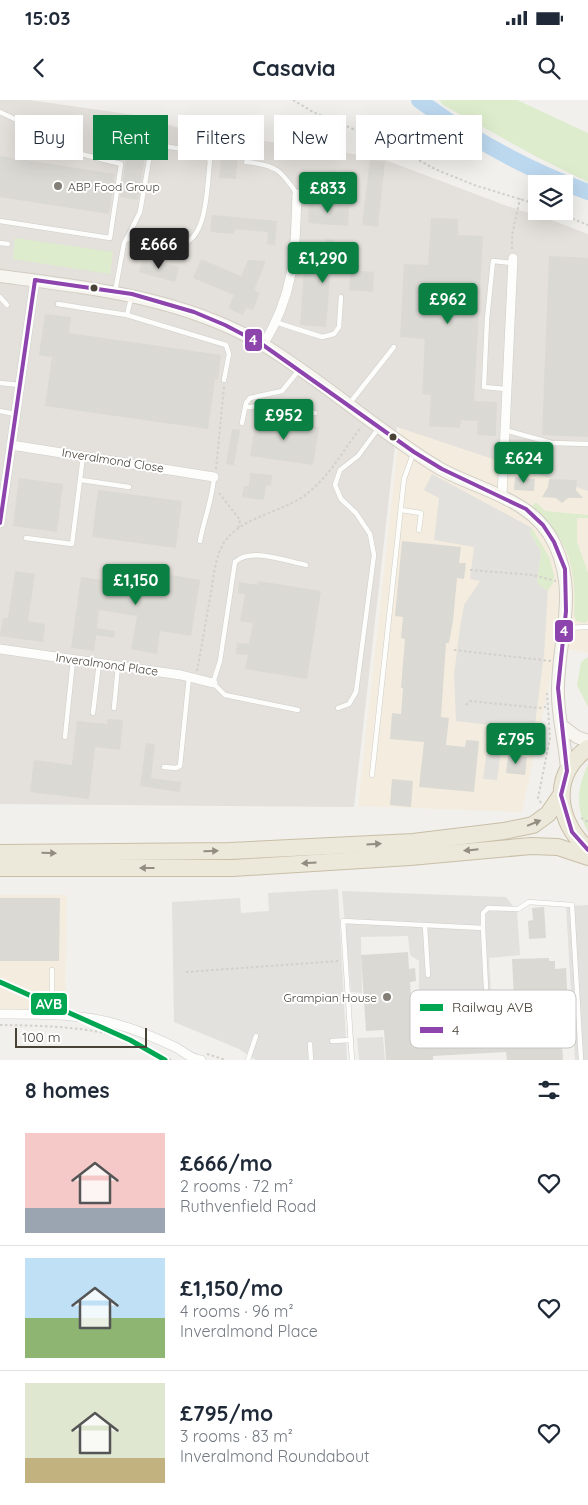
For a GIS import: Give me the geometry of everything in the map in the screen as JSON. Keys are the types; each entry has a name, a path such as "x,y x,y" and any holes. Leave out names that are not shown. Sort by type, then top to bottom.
{"highway":[{"path":"0,853 230,851 413,842 504,831 533,825 548,814 560,795 567,771 574,760 588,748"},
{"path":"560,795 568,824 579,842 588,850"},
{"path":"0,868 232,868 410,857 531,846 558,847 588,857"}],"street":[{"path":"263,345 283,307 291,279 297,194"},
{"path":"502,496 513,260"},
{"path":"0,276 132,294 194,312 225,325 263,345 414,452 462,480 502,496 526,509 543,525 554,542 565,569 564,628 553,664 558,688 567,771"},
{"path":"0,519 35,280"},
{"name":"Inveralmond Close","path":"12,445 83,454 214,477"},
{"name":"Inveralmond Place","path":"0,649 192,677 214,683"},
{"path":"561,725 577,737 588,741"},
{"path":"0,1014 52,1014 89,1018 129,1028 173,1046 190,1059 201,1060"}],"lane":[{"path":"0,112 21,122 33,142 121,164 110,238 0,221"},
{"path":"115,292 126,239 140,212 151,149 158,145 206,153 210,161 202,225 195,236 181,244 126,239"},
{"path":"246,162 268,164 278,169 297,194 313,189 353,193"},
{"path":"0,243 8,244"},
{"path":"506,389 484,387 494,261 513,260"},
{"path":"127,314 132,294"},
{"path":"276,322 322,337 334,334 339,327 342,297"},
{"path":"0,298 7,306"},
{"path":"58,304 127,314 226,345 229,354 224,380"},
{"path":"348,405 394,347"},
{"path":"242,423 245,407 250,398 282,391 299,370"},
{"path":"0,383 20,385"},
{"path":"245,407 252,408 261,403 316,413"},
{"path":"0,411 15,414"},
{"path":"338,708 349,704 356,692 374,555 370,534 356,513 341,499 335,485 340,470 358,456 379,427"},
{"path":"504,430 552,443 588,444"},
{"path":"372,774 405,472 414,452"},
{"path":"26,538 72,544 83,454"},
{"path":"200,542 204,519 209,512 212,499 214,477"},
{"path":"81,480 129,488"},
{"path":"401,510 421,513 419,530"},
{"path":"298,710 224,695 214,683 220,661 235,562 242,556 252,555 306,565"},
{"path":"564,628 588,627"},
{"path":"65,737 73,660"},
{"path":"93,713 99,663"},
{"path":"114,708 118,666"},
{"path":"164,767 176,768 180,766 192,677"},
{"path":"486,988 483,913 488,908 518,909 529,902 572,905 581,1060"},
{"path":"352,1060 344,920 483,928"},
{"path":"424,926 428,975"},
{"path":"52,970 52,1014"},
{"path":"248,1060 256,1036"},
{"path":"332,1041 351,1040"},
{"path":"310,1044 311,1060"}],"path":[{"path":"293,100 467,182 528,201"},
{"path":"513,260 511,230 518,214 520,198"},
{"path":"573,219 588,225"},
{"path":"224,380 219,454 214,477 219,494 240,520 238,530"},
{"path":"192,677 221,548 238,530 256,519 290,505 310,492 326,475 366,419"},
{"path":"470,570 533,575 565,584"},
{"path":"454,650 553,664"},
{"path":"547,685 546,707 550,738 538,798 548,814"},
{"path":"466,705 470,701 539,708 546,707"},
{"path":"568,824 580,818 588,822"},
{"path":"186,972 346,961"},
{"path":"0,1025 62,1026 86,1029 141,1045 171,1060"}],"shaded area":[{"path":"0,100 30,100 134,115 93,115 93,160 168,160 168,125 178,128 178,160 264,160 264,141 274,142 274,160 346,160 346,153 356,154 356,160 385,160 528,213 528,220 551,220 588,234 588,491 397,427 354,807 0,804"},
{"path":"400,426 588,491 588,653 557,647 522,812 358,806"},
{"path":"432,474 532,528 530,533 541,552 537,582 541,587 548,590 544,655 531,755 501,751 497,780 483,779 490,725 456,721 454,675 460,627 464,605 480,581 470,579 474,547 434,540 439,498 424,490"},
{"path":"338,889 347,1060 256,1060 239,1049 174,1022 172,902 240,898 241,913 269,911 268,893"},
{"path":"342,891 506,897 517,911 520,955 489,958 491,990 419,990 419,961 410,955 408,936 361,937 362,993 351,992"},
{"path":"0,895 67,895 65,1011 0,1010"},
{"path":"588,905 588,1060 575,1060 576,990 571,990 566,906"},
{"path":"383,1037 385,1060 359,1060 357,1038"}],"green space":[{"path":"439,100 517,100 588,133 588,182 482,127 482,115 461,115 443,105"},
{"path":"15,238 113,252 110,274 13,259"},
{"path":"536,502 545,511 588,515 588,518 577,518 577,542 588,573 588,620 585,623 576,621 574,615 574,583 568,555 554,530 532,506"},
{"path":"532,528 549,557 554,575 553,583 548,590 541,587 537,582 541,552 530,533"},
{"path":"588,657 588,707 577,685 581,662"},
{"path":"588,764 588,832 581,814 579,798"}],"building":[{"name":"ABP Food Group","path":"0,156 15,158 15,160 115,174 109,214 0,197"},
{"path":"126,160 144,160 138,200 120,197"},
{"path":"221,160 238,160 236,179 219,178"},
{"path":"370,160 385,162 378,227 362,225"},
{"path":"324,176 337,177 336,187 323,186"},
{"path":"309,203 349,206 348,226 308,223"},
{"path":"212,215 277,221 275,245 267,244 268,232 235,229 234,234 210,232"},
{"path":"431,218 458,219 458,235 483,236 474,401 497,402 496,436 477,435 478,421 461,420 460,428 429,426 431,395 422,394 425,339 400,337 404,264 428,265"},
{"path":"326,239 333,240 332,245 358,248 355,269 331,267 326,327 300,325 304,268 323,269"},
{"path":"549,256 588,258 588,437 542,435"},
{"path":"143,257 179,267 175,282 139,272"},
{"path":"201,259 241,276 248,260 266,261 254,290 260,293 253,310 246,308 243,315 228,308 234,295 193,278"},
{"path":"351,270 374,272 373,292 349,290"},
{"path":"45,314 71,317 69,333 221,355 218,380 215,379 208,429 45,406 52,357 39,355"},
{"path":"256,417 319,427 313,465 250,456"},
{"path":"232,429 240,430 234,465 226,464"},
{"path":"250,473 272,475 271,486 266,485 264,500 242,497 244,486 249,486"},
{"path":"515,477 535,479 534,491 514,490"},
{"path":"19,478 63,484 57,532 13,526"},
{"path":"549,479 577,480 576,490 583,498 568,498 562,503 556,498 542,497 548,487"},
{"path":"98,490 182,501 176,548 92,537"},
{"path":"402,541 461,547 459,563 466,563 464,579 457,578 453,621 449,643 446,643 441,717 449,718 446,745 465,747 466,740 479,741 474,792 419,787 424,742 390,739 392,713 401,714 403,688 401,688 405,639 401,638 403,617 395,616"},
{"path":"113,565 200,580 191,636 160,631 157,654 131,649 137,616 99,610 97,628 115,631 114,638 96,635 94,651 71,648 81,577 110,581"},
{"path":"15,571 35,574 28,621 45,624 43,642 0,636 3,618 8,618"},
{"path":"258,581 321,591 307,679 245,669 248,655 236,654 237,643 249,644 253,623 240,621 245,594 238,593 239,582 258,585"},
{"path":"108,719 123,720 120,750 95,747 89,799 30,792 34,760 72,765 77,721 107,724"},
{"path":"146,743 155,744 151,778 181,782 180,792 140,786"},
{"path":"508,755 527,757 525,775 506,773"},
{"path":"392,779 413,781 411,807 390,805"},
{"path":"0,898 60,898 59,961 0,961"},
{"path":"544,907 546,938 529,939 528,921 533,920 532,908"},
{"name":"Grampian House","path":"408,952 409,969 415,968 416,981 410,982 410,1048 562,1048 563,1060 507,1060 506,1052 433,1056 433,1060 386,1060 384,1030 366,1031 361,955"},
{"name":"Grampian House","path":"549,958 549,961 555,961 555,969 566,968 567,990 514,990 512,959"}],"waterway":[{"path":"419,100 458,127 500,152 543,174 588,192"}],"rail line":[{"name":"AVB","path":"0,982 130,1040 165,1060"}],"transit line":[{"name":"4","path":"35,280 132,294 194,312 225,325 263,345 414,452 442,469 526,509 543,525 554,542 565,569 566,611 558,688 567,771 561,795 572,832 588,850"},
{"name":"4","path":"0,523 35,280"}],"place":[{"name":"ABP Food Group","path":"58,186"},
{"name":"Grampian House","path":"387,997"}]}
